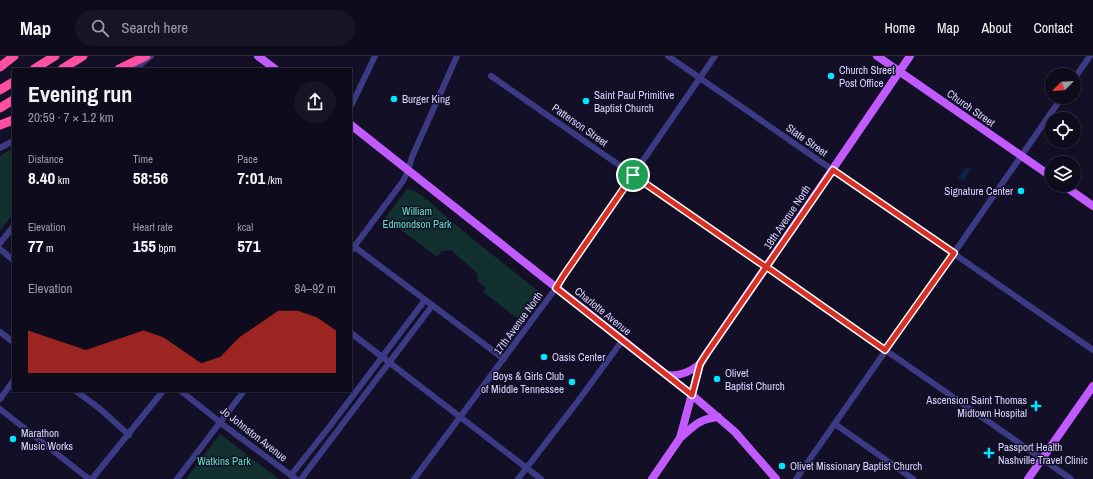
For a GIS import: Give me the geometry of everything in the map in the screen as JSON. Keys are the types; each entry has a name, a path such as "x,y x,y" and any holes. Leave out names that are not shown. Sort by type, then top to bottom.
{"highway":[{"path":"0,66 14,56"},
{"path":"36,68 55,56"},
{"path":"64,68 83,56"},
{"path":"121,68 146,56"},
{"path":"0,90 12,83"},
{"path":"0,108 12,101"},
{"path":"0,125 12,120"}],"main road":[{"path":"258,56 274,68"},
{"name":"Church Street","path":"877,56 1045,172"},
{"name":"18th Avenue North","path":"680,438 700,364 910,56"},
{"name":"Charlotte Avenue","path":"352,126 692,395 740,437 776,479"},
{"path":"1073,192 1093,206"},
{"path":"666,375 676,376 683,374 691,371 700,364"},
{"path":"1028,479 1093,386"},
{"path":"652,479 680,438 700,421 718,417"}],"street":[{"path":"136,68 151,56"},
{"path":"352,104 375,56"},
{"path":"457,56 415,150 403,181 352,247 504,359"},
{"name":"State Street","path":"668,56 1093,350"},
{"name":"17th Avenue North","path":"414,479 556,288 715,56"},
{"path":"1081,69 1090,56"},
{"name":"Patterson Street","path":"491,76 1071,479"},
{"path":"796,479 1057,104"},
{"path":"0,148 12,142"},
{"path":"0,243 12,228"},
{"path":"0,249 12,259"},
{"path":"293,477 425,300"},
{"path":"301,479 432,306"},
{"path":"0,332 12,341"},
{"path":"352,334 461,416 541,479"},
{"path":"518,479 622,340"},
{"path":"0,398 12,382"},
{"path":"77,392 99,408 129,434"},
{"path":"92,479 163,392"},
{"name":"Jo Johnston Avenue","path":"182,392 293,477"},
{"path":"177,479 243,392"},
{"path":"0,409 89,479"},
{"path":"835,424 913,479"}],"green space":[{"path":"12,149 12,215 0,230 0,156"},
{"name":"William Edmondson Park","path":"407,189 415,191 425,198 538,291 539,300 522,322 483,292 486,288 478,282 477,273 451,250 442,251 437,257 385,218"},
{"name":"Watkins Park","path":"220,434 279,479 186,479"}],"water":[{"path":"966,167 971,170 963,181 958,178"}],"place":[{"name":"Church Street Post Office","path":"831,76"},
{"name":"Burger King","path":"394,99"},
{"name":"Saint Paul Primitive Baptist Church","path":"586,101"},
{"name":"Signature Center","path":"1021,191"},
{"name":"Oasis Center","path":"544,357"},
{"name":"Olivet Baptist Church","path":"717,379"},
{"name":"Boys & Girls Club of Middle Tennessee","path":"572,382"},
{"name":"Ascension Saint Thomas Midtown Hospital","path":"1036,406"},
{"name":"Marathon Music Works","path":"13,439"},
{"name":"Passport Health Nashville Travel Clinic","path":"989,453"},
{"name":"Olivet Missionary Baptist Church","path":"782,466"}],"route":[{"path":"633,175 556,288 692,395 700,364 731,317 766,267 833,170 954,253 885,350 771,270 766,267 760,263 633,175"}]}
